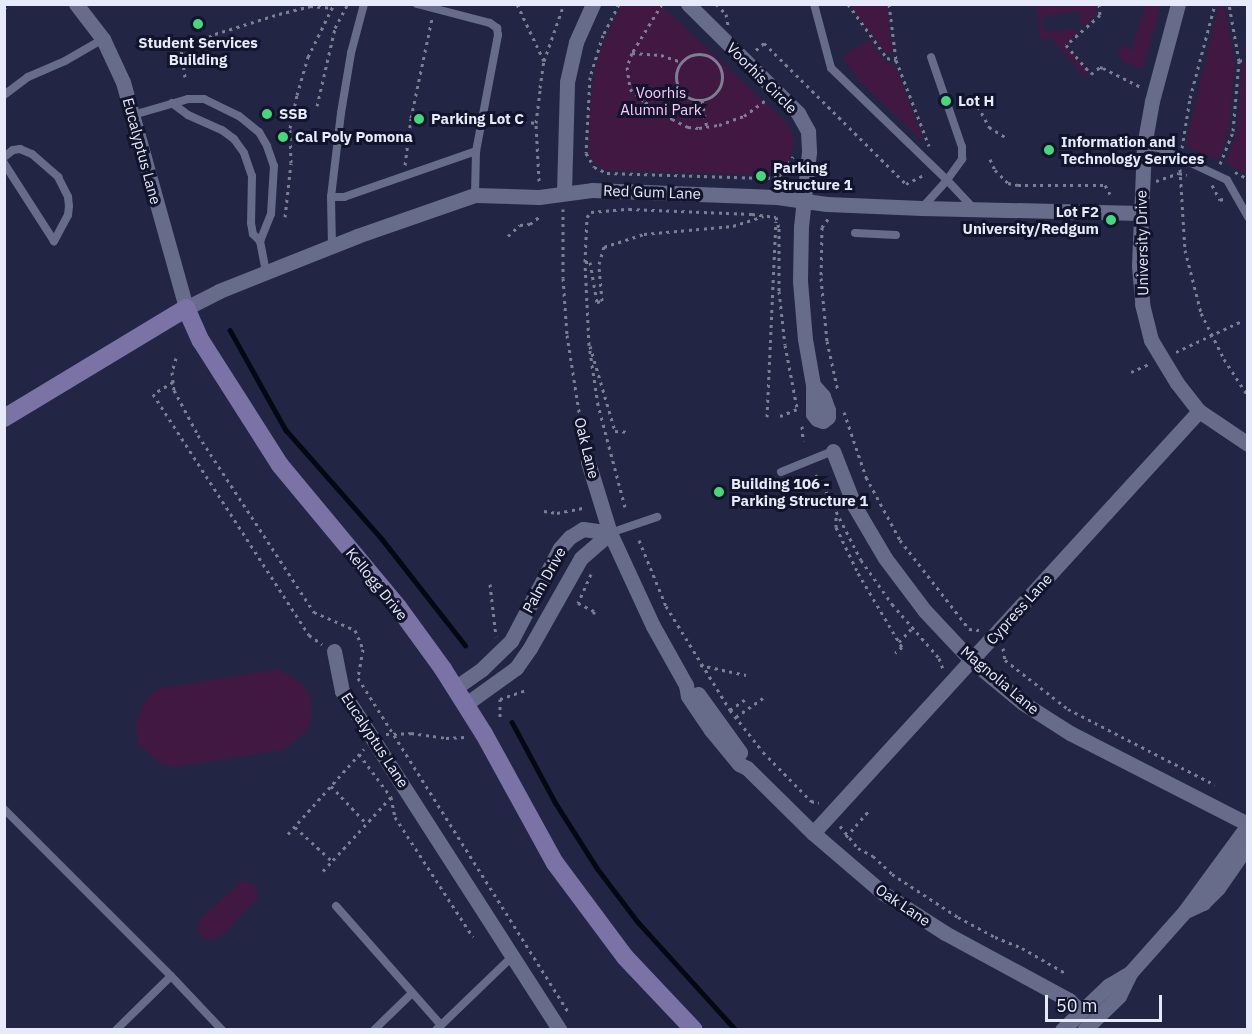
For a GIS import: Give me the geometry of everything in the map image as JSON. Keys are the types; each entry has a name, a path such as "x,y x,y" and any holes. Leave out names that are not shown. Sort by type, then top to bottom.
{"street":[{"name":"Eucalyptus Lane","path":"76,4 103,39 123,82 186,308"},
{"path":"564,192 567,82 576,42 593,4"},
{"name":"Voorhis Circle","path":"688,4 805,122 810,141 804,200"},
{"name":"University Drive","path":"1178,4 1152,101 1144,146 1139,266 1142,304 1152,340 1172,375 1199,411 1248,444"},
{"name":"Red Gum Lane","path":"186,308 219,291 332,246 475,195 540,197 592,190 777,196 922,208 1140,213"},
{"path":"804,200 800,281 805,339 813,385"},
{"path":"4,418 186,308"},
{"name":"Kellogg Drive","path":"186,308 201,341 280,465 398,607 455,688 555,863 625,957 694,1029"},
{"name":"Cypress Lane","path":"813,833 1199,411"},
{"name":"Magnolia Lane","path":"832,451 855,507 885,558 925,611 971,660 1023,703 1070,733 1248,825"},
{"name":"Oak Lane","path":"588,462 610,533 653,626 686,685 697,692 720,722 744,757 747,768 813,833 883,893 945,933 1069,1000 1080,1011"},
{"name":"Palm Drive","path":"455,688 482,669 511,641 561,548 570,537 583,529 610,533"},
{"name":"Palm Drive","path":"466,705 516,668 530,648 581,558 610,533"},
{"name":"Eucalyptus Lane","path":"334,651 342,691 513,956 566,1025"},
{"path":"1084,1029 1119,996 1130,973 1185,911 1248,825"},
{"path":"1185,911 1203,903 1218,888 1248,845"},
{"path":"1062,1029 1108,986 1130,973"}],"lane":[{"path":"332,246 331,197 343,103 364,4"},
{"path":"417,4 490,23 496,28 498,35 476,151 475,195"},
{"path":"814,4 831,68 973,208"},
{"path":"4,95 28,77 65,61 103,39"},
{"path":"922,208 962,159 962,147 931,57"},
{"path":"133,115 188,99 204,99 220,105 259,132 274,166 274,192 268,223 260,241"},
{"path":"172,103 188,115 222,130 234,139 244,153 252,176 251,223 253,234 260,241 266,272"},
{"path":"1144,146 1159,148 1227,180 1248,217"},
{"path":"4,157 13,150 26,152 58,177 68,197 69,206 68,215 54,241 4,163"},
{"path":"331,197 344,198 476,151"},
{"path":"855,233 896,236"},
{"path":"781,472 832,451"},
{"path":"610,533 657,517"},
{"path":"4,808 222,1029"},
{"path":"336,906 412,993 438,1027 513,956"},
{"path":"116,1029 171,976"},
{"path":"375,1029 412,993"}],"path":[{"path":"4,9 8,4"},
{"path":"317,106 335,28 348,4"},
{"path":"518,4 544,62"},
{"path":"539,181 536,123 544,62 564,4"},
{"path":"619,4 603,35 590,77 586,153 594,167 607,173 767,178 779,176 797,149"},
{"path":"662,4 632,53 627,67 630,88 645,102 688,127 707,127 754,111 768,99 760,92"},
{"path":"716,4 726,14 730,29"},
{"path":"848,4 887,58 896,60"},
{"path":"889,4 896,60 930,150 923,157"},
{"path":"1099,4 1100,15 1066,45 1091,74 1103,68 1141,86 1141,91"},
{"path":"1215,4 1190,98 1179,173 1185,250 1202,313 1212,335 1248,396"},
{"path":"1220,164 1233,131 1239,60 1229,4"},
{"path":"185,77 181,48 215,34 279,14 310,6 332,6 308,57 297,95 290,128 291,164 285,217"},
{"path":"404,175 411,118 434,9"},
{"path":"747,44 754,52 764,43 906,184 936,169"},
{"path":"632,53 661,55 681,62"},
{"path":"706,54 721,68 723,75 719,89 709,98 702,100 687,97 677,85 676,77 681,62 693,55 706,54"},
{"path":"1239,60 1248,59"},
{"path":"702,100 707,127"},
{"path":"978,106 989,127 1005,137"},
{"path":"482,116 536,123"},
{"path":"990,159 995,170 1008,183 1105,185 1110,196 1117,196"},
{"path":"1152,183 1179,173 1197,177"},
{"path":"1204,180 1212,184 1220,200 1236,193"},
{"name":"Oak Lane","path":"564,192 563,278 567,335 574,394 588,462"},
{"path":"626,507 608,447 589,345 585,262 587,218 595,210 776,217"},
{"path":"585,262 590,262 597,302 602,301 599,264 604,247 644,234 733,226 765,215"},
{"path":"508,236 520,225 530,224 539,217"},
{"path":"776,217 779,228 778,291 785,345 803,441"},
{"path":"767,417 776,217"},
{"path":"826,219 822,227 821,278 827,341 839,393"},
{"path":"1171,354 1242,321"},
{"path":"589,345 594,352 615,431 630,432"},
{"path":"176,358 173,382 198,435 314,612 350,625 361,638 363,649 358,678 393,732 397,743 559,994 566,1025"},
{"path":"1131,372 1150,363"},
{"path":"173,382 153,394 309,635 334,651"},
{"path":"842,404 866,477 900,540 969,628 981,630 986,627"},
{"path":"780,416 797,409"},
{"path":"608,447 613,445"},
{"path":"815,475 819,478 861,560 912,628 939,658 943,670"},
{"path":"544,511 557,513 583,508"},
{"path":"836,514 836,527 858,573 902,647 895,653"},
{"path":"639,540 666,606 700,665 730,710 763,752 811,801 817,804 824,800"},
{"path":"592,572 578,603 594,611 594,614"},
{"path":"490,584 496,640"},
{"path":"899,642 912,628"},
{"path":"1004,644 1005,660 1068,709 1215,784"},
{"path":"700,665 746,675"},
{"path":"500,717 500,699 526,690"},
{"path":"730,710 747,698"},
{"path":"736,717 763,698"},
{"path":"382,735 393,732 465,737"},
{"path":"288,834 365,748"},
{"path":"359,754 391,797 395,817 473,937"},
{"path":"331,786 366,822"},
{"path":"323,871 391,797"},
{"path":"846,837 869,811"},
{"path":"842,821 840,827 846,837 858,848 873,856 892,874 958,917 995,937 1022,948 1067,974"},
{"path":"296,826 332,861"}],"shaded area":[{"path":"5,5 1247,5 1247,1029 5,1029"}],"green space":[{"name":"Voorhis Alumni Park","path":"622,4 661,5 786,122 795,140 790,158 781,169 766,175 606,170 593,162 589,153 589,113 595,70 601,47"},
{"path":"850,5 887,5 893,53 886,54"},
{"path":"1036,5 1097,5 1096,15 1082,28 1079,11 1042,17 1044,32 1076,29 1077,33 1065,45 1089,72 1085,77 1051,38 1041,40"},
{"path":"1146,5 1161,5 1143,69 1122,62 1118,52 1124,44 1131,51"},
{"path":"1219,5 1224,5 1235,62 1229,130 1218,160 1189,148 1186,142"},
{"path":"869,39 886,62 896,67 924,142 861,83 842,57"},
{"path":"1248,62 1247,174 1226,163 1237,130 1242,63"},
{"path":"279,669 301,683 310,695 311,708 311,721 305,733 283,750 175,767 161,764 138,744 136,724 142,707 150,694 158,689"},
{"path":"243,880 257,887 258,898 220,937 205,940 197,931 200,919"}],"waterway":[{"path":"230,330 286,430 382,539 465,645"},
{"path":"512,722 555,802 597,868 638,922 736,1030"}],"place":[{"name":"Student Services Building","path":"198,24"},
{"name":"Lot H","path":"946,101"},
{"name":"SSB","path":"267,114"},
{"name":"Parking Lot C","path":"419,119"},
{"name":"Cal Poly Pomona","path":"283,137"},
{"name":"Information and Technology Services","path":"1049,150"},
{"name":"Parking Structure 1","path":"761,176"},
{"name":"Lot F2 University/Redgum","path":"1111,220"},
{"name":"Building 106 - Parking Structure 1","path":"719,492"}]}
